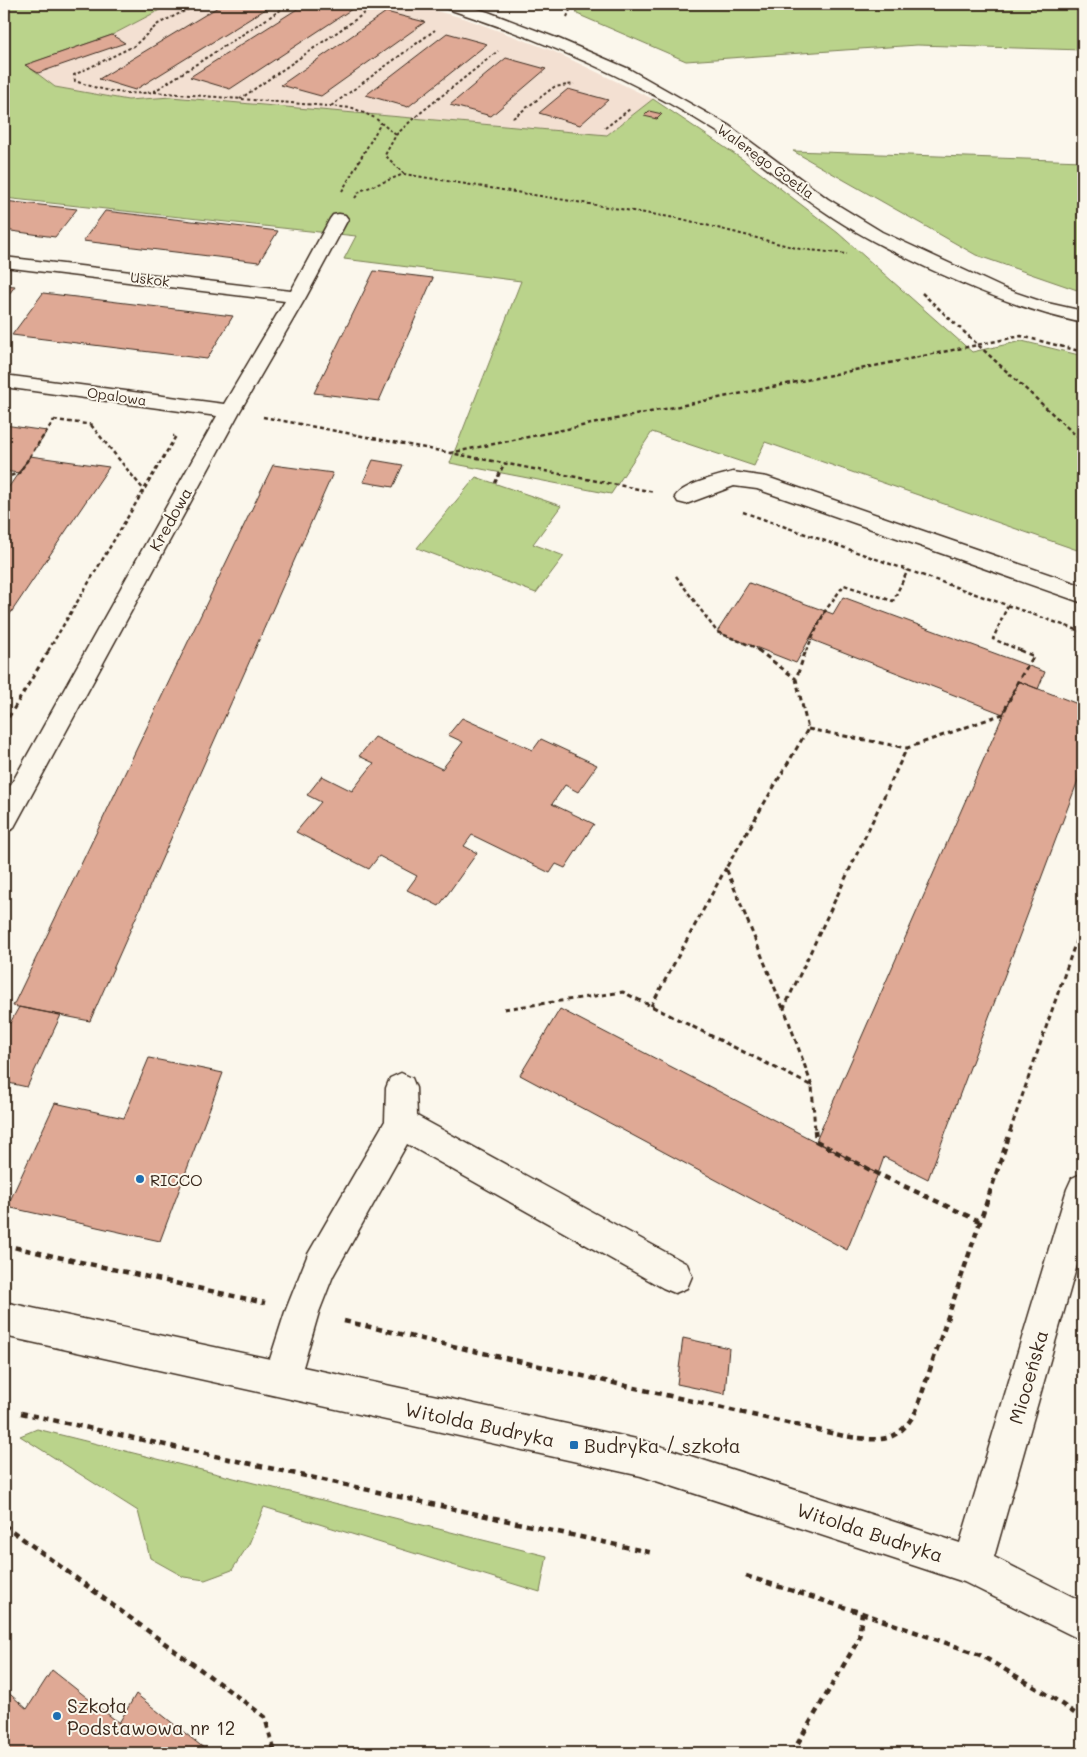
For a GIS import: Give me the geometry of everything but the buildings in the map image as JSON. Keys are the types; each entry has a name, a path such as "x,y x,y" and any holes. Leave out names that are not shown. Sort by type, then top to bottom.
{"street":[{"name":"Walerego Goetla","path":"447,4 532,32 613,67 662,92 764,156 816,198 857,225 901,248 986,288 1023,302 1083,317"},
{"name":"Kredowa","path":"4,820 230,411 339,219"},
{"name":"Uskok","path":"4,262 296,297"},
{"name":"Opalowa","path":"4,381 230,411"},
{"path":"686,497 733,479 759,482 1083,595"},
{"path":"280,1380 302,1312 320,1266 402,1124 401,1088"},
{"path":"402,1124 675,1276"},
{"name":"Mioceńska","path":"972,1566 1083,1189"},
{"name":"Witolda Budryka","path":"4,1319 641,1458 972,1566 1083,1622"}],"path":[{"path":"199,4 158,24 134,46 74,75 75,81 110,92 135,96 153,92 353,108 381,123 396,135"},
{"path":"153,92 290,4"},
{"path":"240,100 378,4"},
{"path":"330,106 438,28 474,12"},
{"path":"404,174 385,155 396,135 414,118 502,47 532,32"},
{"path":"513,118 554,87 572,83 580,86"},
{"path":"339,219 334,205 381,123"},
{"path":"339,219 360,191 404,174 682,219 800,249 847,254"},
{"path":"921,292 1083,442"},
{"path":"447,453 1021,336 1083,352"},
{"path":"4,478 19,473 74,390"},
{"path":"230,411 686,497 739,511 1083,632"},
{"path":"54,420 100,426"},
{"path":"91,425 144,490"},
{"path":"4,726 176,436 166,435"},
{"path":"495,483 504,464"},
{"path":"651,1006 726,868 808,729 796,679 810,639 825,611 844,585 893,601 908,570"},
{"path":"676,576 717,632 754,647 796,679"},
{"path":"808,729 907,748 1003,714 1018,681 1034,656 993,639 1008,605"},
{"path":"784,1008 907,748"},
{"path":"726,868 784,1008 812,1086 816,1141 878,1174 979,1221"},
{"path":"344,1321 844,1436 880,1441 896,1437 909,1427 916,1411 979,1221 1083,921"},
{"path":"504,1009 623,992 812,1086"},
{"path":"4,1244 266,1304"},
{"path":"21,1413 653,1553"},
{"path":"4,1525 265,1717 275,1753"},
{"path":"746,1576 980,1655 1050,1696 1083,1718"},
{"path":"792,1753 859,1639 862,1614"}],"shaded area":[{"path":"171,4 408,4 464,18 553,51 653,99 607,135 171,97 128,100 55,87 25,65 112,35"}],"green space":[{"path":"4,4 171,4 112,35 26,65 55,87 128,100 171,97 607,135 653,99 742,159 838,233 972,352 1022,341 1083,356 1083,552 765,442 754,466 652,432 611,494 450,463 521,281 344,259 356,236 4,198"},
{"path":"575,4 1083,4 1083,50 917,45 686,61 577,14"},
{"path":"793,151 1083,161 1083,292 976,255"},
{"path":"476,477 561,506 533,544 564,556 536,593 417,548"},
{"path":"37,1429 547,1556 540,1592 264,1507 249,1544 232,1570 205,1580 184,1577 150,1558 138,1511 20,1436"}],"place":[{"name":"RICCO","path":"140,1179"},
{"name":"Budryka / szkoła","path":"574,1445"},
{"name":"Szkoła Podstawowa nr 12","path":"57,1716"}]}
